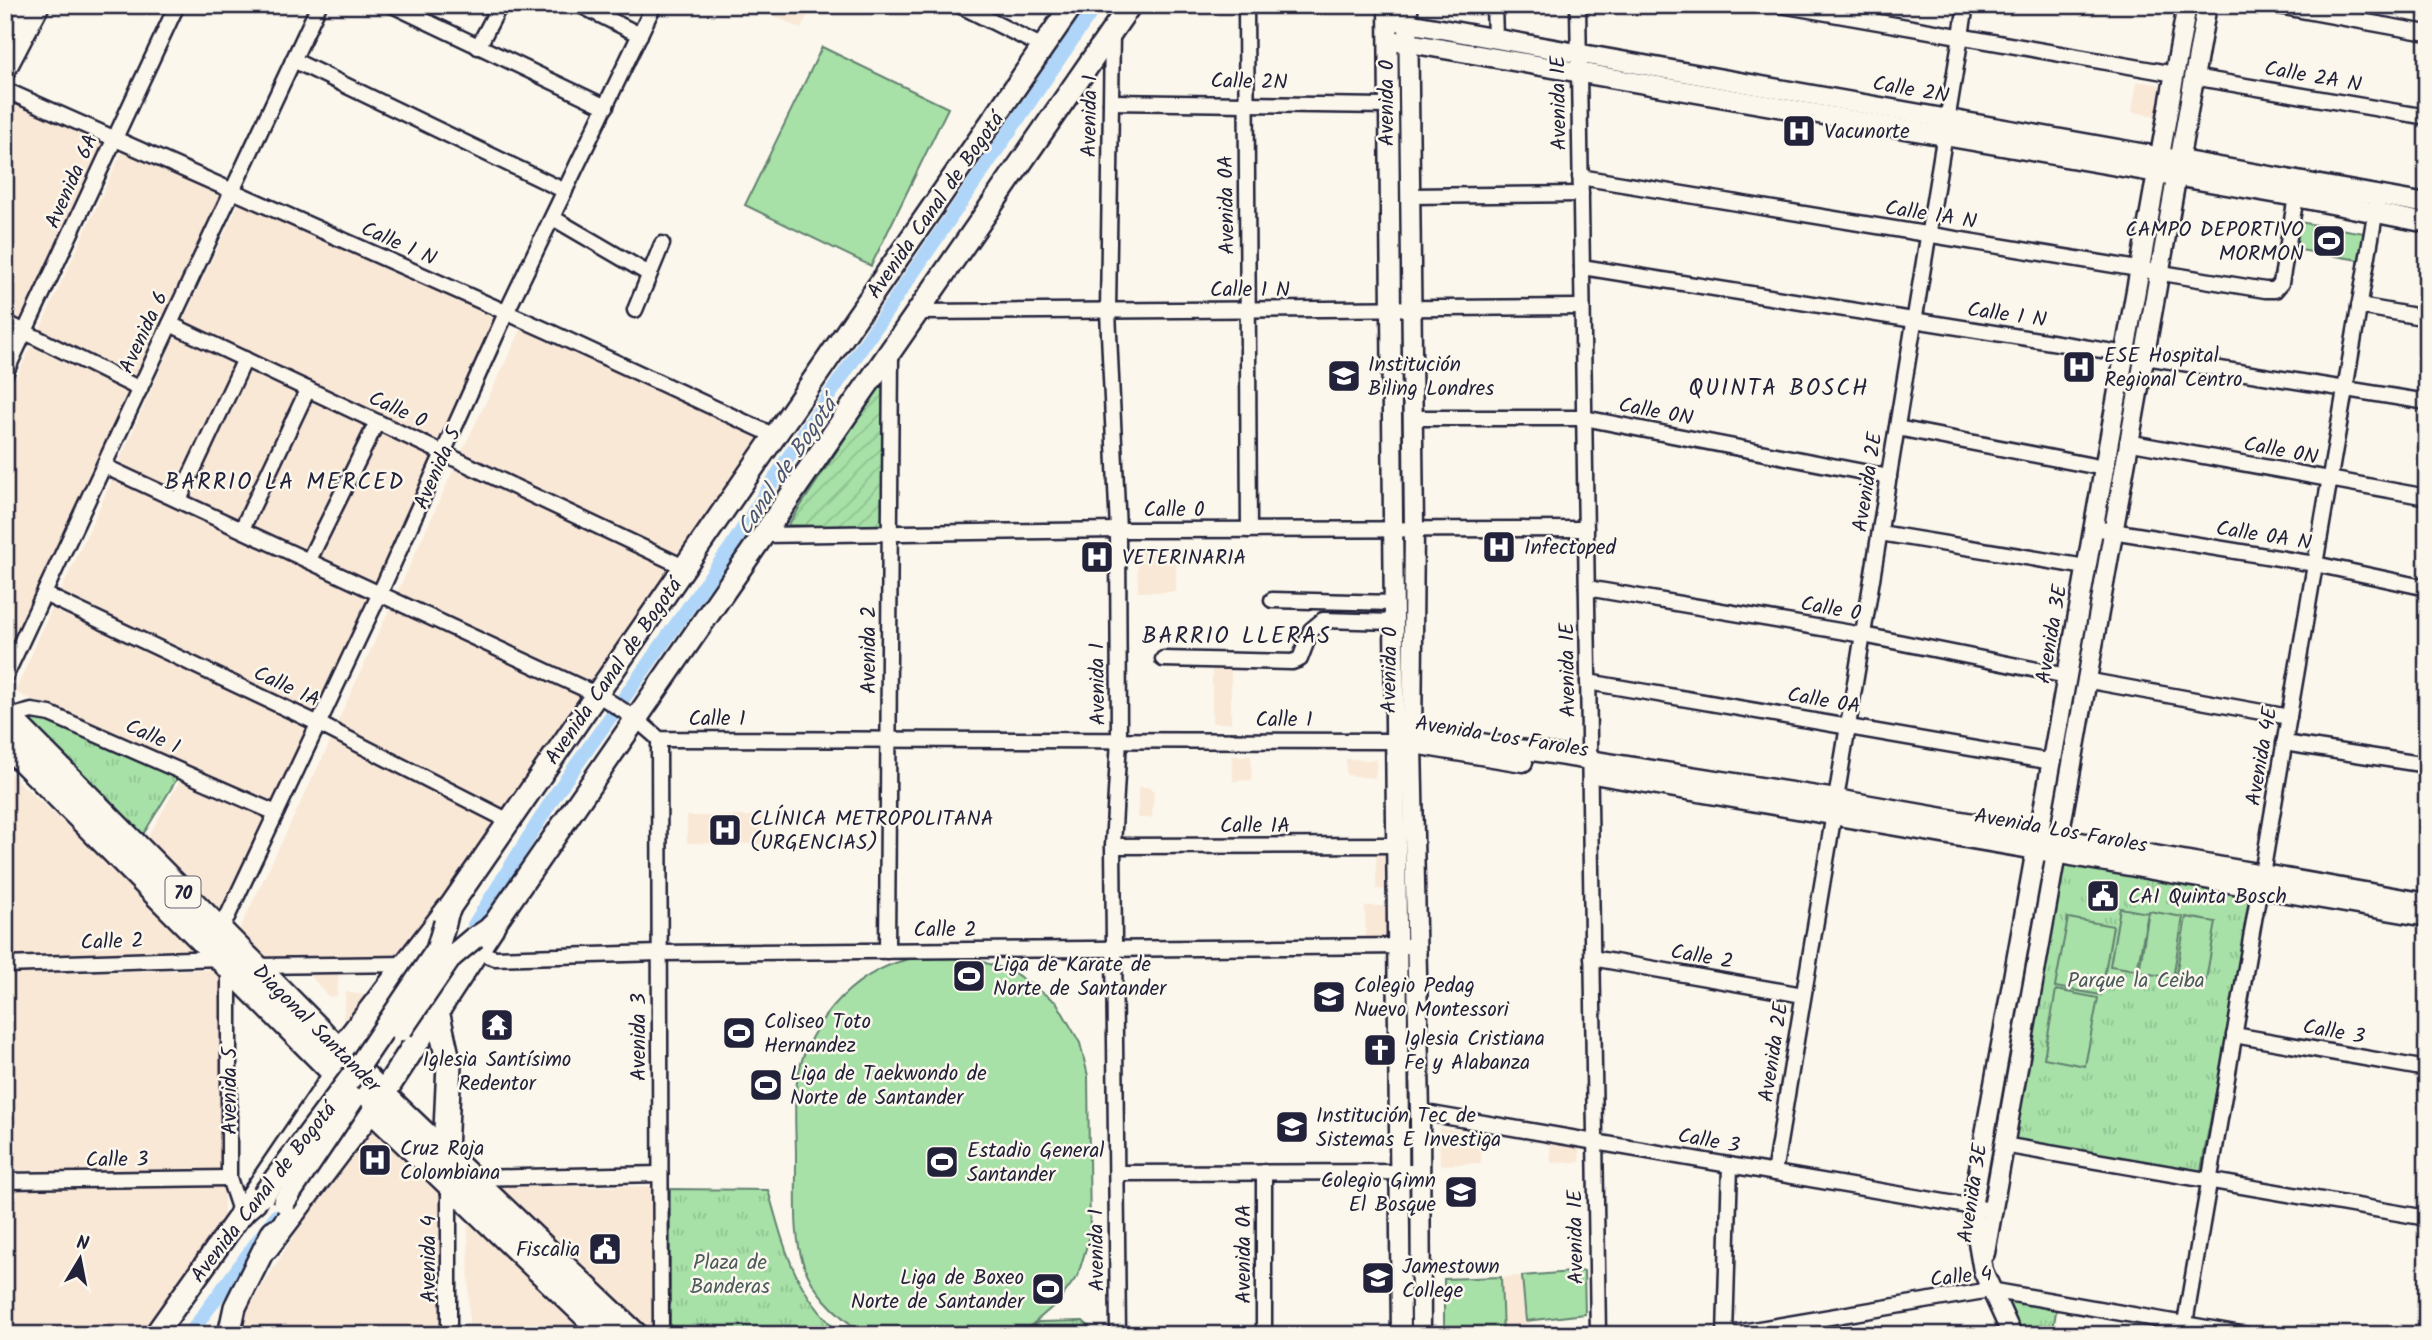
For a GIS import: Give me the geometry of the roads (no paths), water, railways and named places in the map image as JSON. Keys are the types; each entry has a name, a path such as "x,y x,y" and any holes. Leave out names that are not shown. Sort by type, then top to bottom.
{"main road":[{"path":"5,34 19,5"},
{"name":"Avenida Canal de Bogotá","path":"155,1335 241,1214 263,1195 355,1072 437,950 447,916 509,821 599,696 684,567 1072,5"},
{"name":"Avenida Canal de Bogotá","path":"229,1335 234,1307 267,1247 284,1202 451,957 481,938 632,716 763,535 1130,5"},
{"name":"Diagonal Santander","path":"7,715 340,1050 377,1102 449,1184 606,1335"},
{"name":"Diagonal Santander","path":"9,750 336,1074 445,1152 636,1335"},
{"path":"340,1050 447,916"},
{"path":"267,1247 377,1102 481,938"},
{"path":"437,1011 449,1064 445,1152"},
{"path":"241,1214 336,1074"}],"street":[{"path":"5,72 40,5"},
{"name":"Avenida 6A","path":"5,374 177,5"},
{"name":"Avenida 6","path":"5,677 319,5"},
{"path":"392,5 606,107"},
{"path":"478,47 499,5"},
{"path":"580,5 640,35"},
{"name":"Avenida 5","path":"221,930 380,593 506,313 654,5"},
{"name":"Avenida 0A","path":"1246,5 1244,104 1249,310 1249,530"},
{"path":"1494,5 1495,38"},
{"name":"Avenida 1E","path":"1578,5 1598,1335"},
{"name":"Calle 2A N","path":"1781,5 2427,117"},
{"name":"Avenida 2E","path":"1774,1173 1966,5"},
{"name":"Avenida 3E","path":"2184,76 2187,5"},
{"name":"Avenida 3E","path":"1983,1271 1991,1210 2085,680 2102,530 2104,468 2134,353 2184,76 2207,5"},
{"path":"2273,5 2427,33"},
{"path":"961,6 1043,47"},
{"name":"Calle 2N","path":"1388,12 1408,14 1495,38 1947,127 2376,204 2427,223"},
{"name":"Avenida 0","path":"1388,12 1393,622 1406,739 1416,946 1421,1335"},
{"name":"Avenida 0","path":"1401,1335 1396,845 1406,739 1413,529 1408,14"},
{"name":"Avenida 1","path":"1112,32 1108,312 1118,530 1119,739 1114,846 1118,1335"},
{"name":"Calle 2N","path":"1388,40 1579,72 1947,127"},
{"path":"293,60 565,191"},
{"name":"Calle 1 N","path":"5,90 775,436"},
{"name":"Calle 2N","path":"1111,102 1387,106"},
{"name":"Calle 2N","path":"2167,166 2296,197 2376,204 2427,204"},
{"name":"Calle 1A N","path":"1580,177 2275,290 2281,283 2296,197"},
{"path":"1410,196 1581,194"},
{"name":"Avenida 4E","path":"2185,1323 2376,204"},
{"path":"552,218 649,274"},
{"path":"635,310 662,244"},
{"name":"Calle 1 N","path":"1582,268 1915,322 2134,353 2427,402"},
{"path":"2359,306 2427,318"},
{"name":"Calle 1 N","path":"917,312 1582,307"},
{"path":"5,322 140,389"},
{"name":"Calle 0","path":"170,324 684,567"},
{"name":"Avenida 2","path":"887,950 891,350"},
{"name":"Avenida 3E","path":"2012,1335 1983,1271 1972,1207 2086,567 2102,530 2127,442 2134,353"},
{"path":"178,500 245,359"},
{"path":"242,529 308,389"},
{"name":"Calle 0N","path":"1412,418 1584,418 1889,478"},
{"path":"309,560 377,422"},
{"path":"1897,428 2104,468"},
{"name":"Calle 0N","path":"2127,442 2427,497"},
{"name":"Calle 1","path":"104,466 599,696 632,716 659,739 1406,739"},
{"name":"Calle 0","path":"763,535 1118,530 1586,529"},
{"name":"Calle 0A N","path":"2102,530 2315,564 2427,587"},
{"path":"1880,533 2086,567"},
{"name":"Calle 0","path":"1587,588 1863,635 2067,676"},
{"name":"Calle 1A","path":"44,594 318,724 509,821"},
{"path":"1272,600 1394,603"},
{"path":"1163,659 1293,662 1300,659 1311,630 1323,620 1393,622"},
{"path":"2085,680 2289,716"},
{"name":"Calle 0A","path":"1588,682 2052,762"},
{"name":"Calle 1","path":"7,715 32,711 50,714 276,813"},
{"name":"Avenida 3","path":"659,739 661,1335"},
{"name":"Avenida Los Faroles","path":"1406,739 1835,806 2260,881 2427,917"},
{"path":"2284,743 2427,765"},
{"name":"Calle 1A","path":"1114,846 1396,845"},
{"name":"Avenida Los Faroles","path":"2260,881 2427,903"},
{"name":"Calle 2","path":"481,938 495,958 887,950 1416,946"},
{"name":"Calle 2","path":"1592,958 1803,996"},
{"name":"Avenida 5","path":"225,962 229,1178 241,1214"},
{"name":"Calle 2","path":"5,965 225,962"},
{"path":"256,967 409,964"},
{"name":"Calle 3","path":"2234,1035 2427,1069"},
{"name":"Calle 3","path":"1420,1112 1991,1210"},
{"path":"2003,1145 2209,1183 2427,1218"},
{"path":"1725,1335 1730,1165"},
{"name":"Avenida 0A","path":"1264,1172 1264,1335"},
{"path":"1116,1173 1420,1172"},
{"path":"471,1178 660,1174"},
{"name":"Calle 3","path":"5,1181 229,1178"},
{"name":"Avenida 4","path":"449,1184 449,1335"},
{"name":"Calle 4","path":"1725,1335 1990,1290 2245,1334"}],"waterway":[{"name":"Canal de Bogotá","path":"474,925 555,795 731,547 807,428 1096,5"},
{"name":"Canal de Bogotá","path":"189,1335 276,1216"}],"place":[{"name":"Vacunorte","path":"1799,131"},
{"name":"CAMPO DEPORTIVO MORMON","path":"2329,241"},
{"name":"ESE Hospital Regional Centro","path":"2079,367"},
{"name":"Institución Biling Londres","path":"1344,376"},
{"name":"Infectoped","path":"1499,547"},
{"name":"VETERINARIA","path":"1097,557"},
{"name":"CLÍNICA METROPOLITANA (URGENCIAS)","path":"725,830"},
{"name":"CAI Quinta Bosch","path":"2103,896"},
{"name":"Liga de Karate de Norte de Santander","path":"969,976"},
{"name":"Colegio Pedag Nuevo Montessori","path":"1329,997"},
{"name":"Iglesia Santísimo Redentor","path":"497,1025"},
{"name":"Coliseo Toto Hernandez","path":"739,1033"},
{"name":"Iglesia Cristiana Fe y Alabanza","path":"1380,1050"},
{"name":"Liga de Taekwondo de Norte de Santander","path":"766,1085"},
{"name":"Institución Tec de Sistemas E Investiga","path":"1292,1127"},
{"name":"Cruz Roja Colombiana","path":"375,1160"},
{"name":"Estadio General Santander","path":"942,1162"},
{"name":"Colegio Gimn El Bosque","path":"1461,1192"},
{"name":"Fiscalia","path":"605,1249"},
{"name":"Jamestown College","path":"1378,1278"},
{"name":"Liga de Boxeo Norte de Santander","path":"1048,1289"}],"district":[{"name":"QUINTA BOSCH","path":"1779,387"},
{"name":"BARRIO LA MERCED","path":"285,481"},
{"name":"BARRIO LLERAS","path":"1237,635"}],"park label":[{"name":"Parque la Ceiba","path":"2136,980"},
{"name":"Plaza de Banderas","path":"730,1274"}]}
